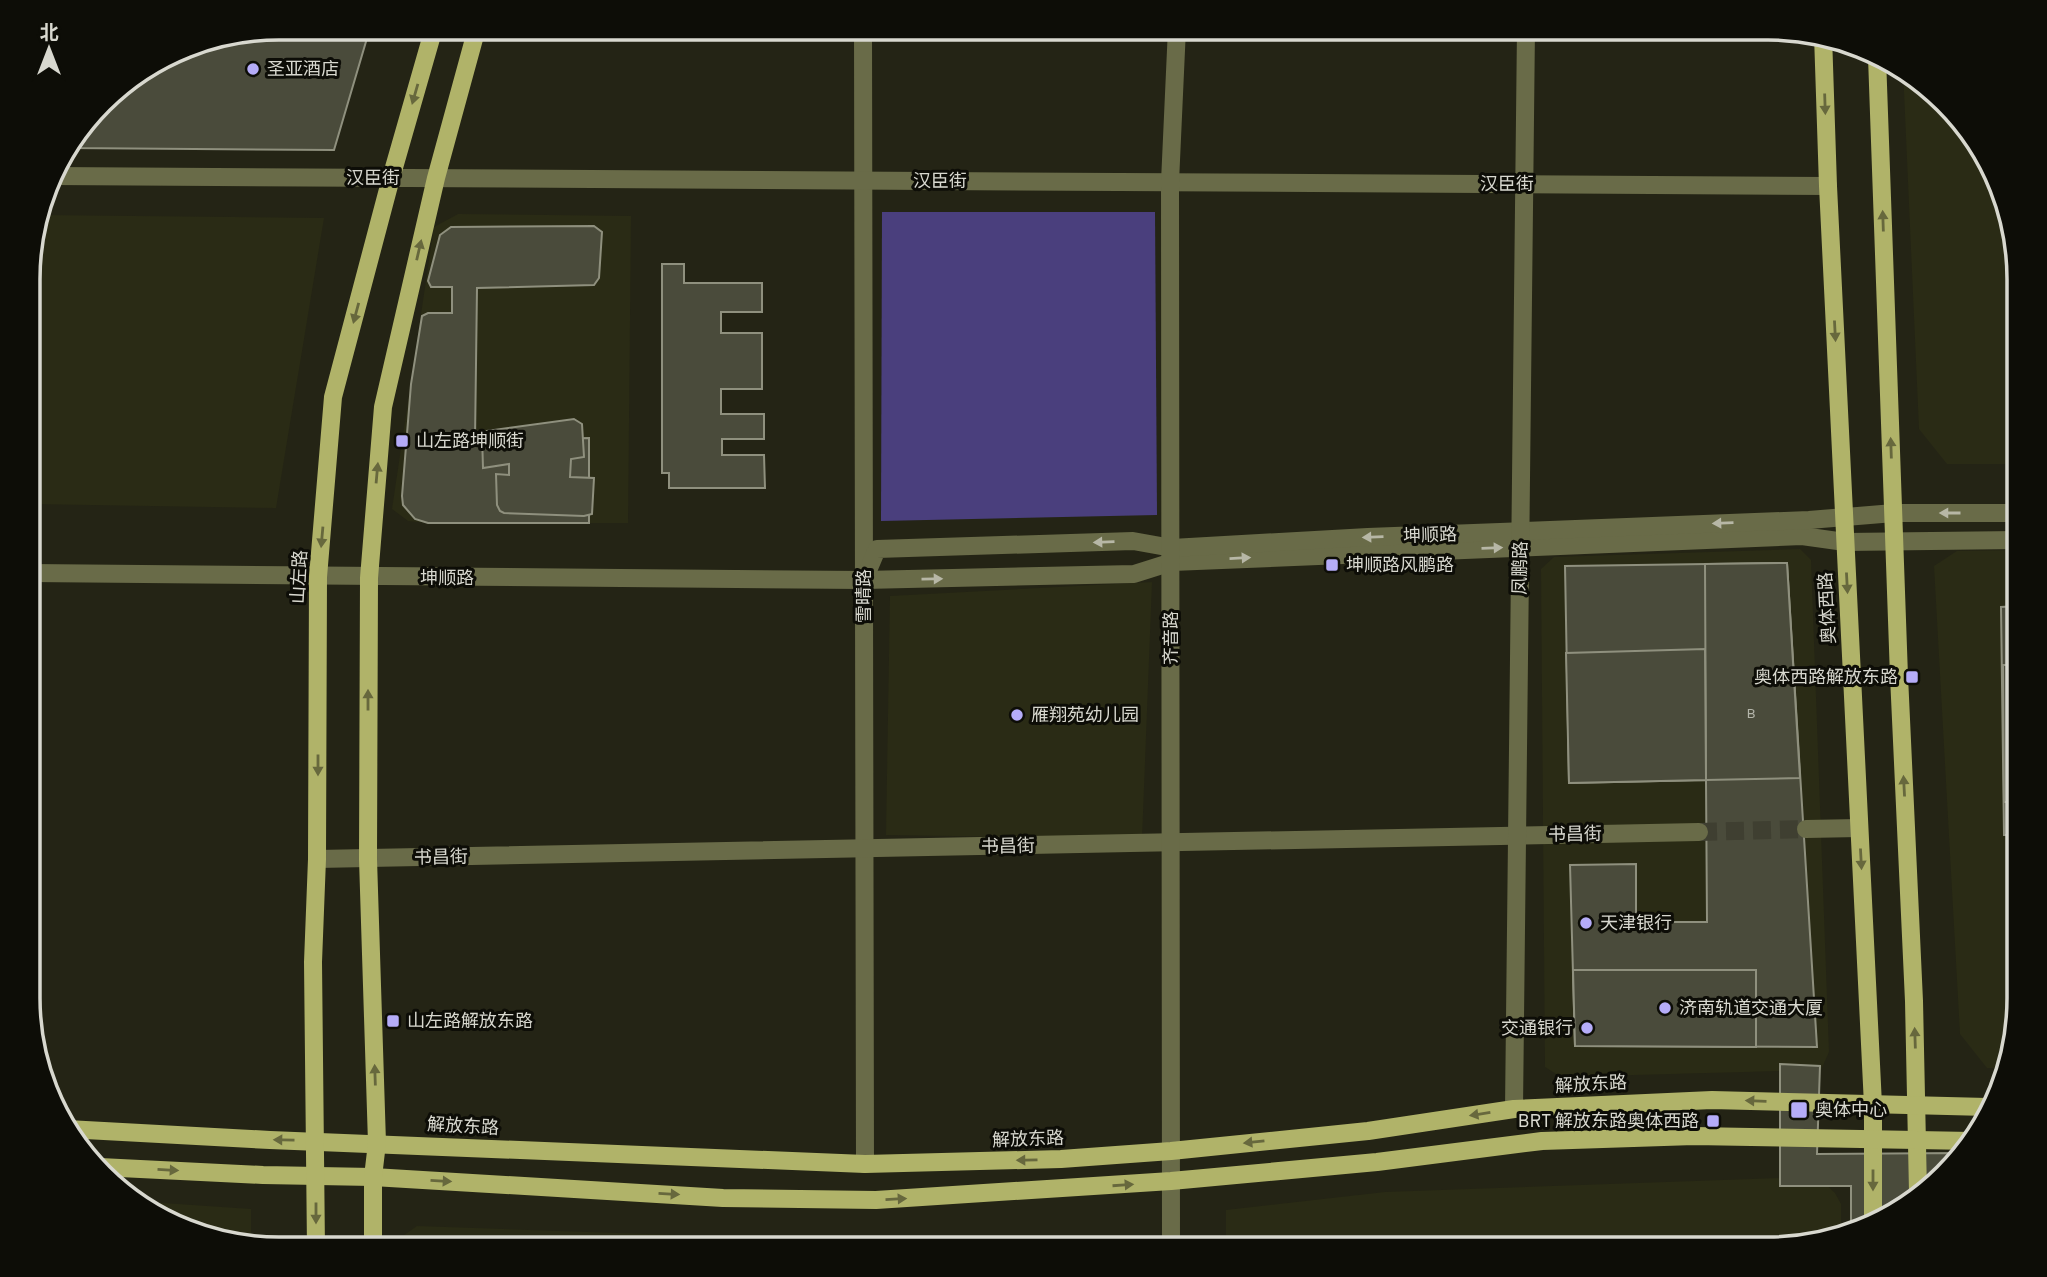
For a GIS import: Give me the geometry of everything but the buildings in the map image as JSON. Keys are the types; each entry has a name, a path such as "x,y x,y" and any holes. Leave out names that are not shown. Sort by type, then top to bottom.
{"main road":[{"name":"山左路","path":"316,1237 313,962 317,859 318,577 333,397 430,41"},
{"path":"373,1237 373,1177 377,1143 368,859 369,578 383,407 436,178 473,41"},
{"name":"奥体西路","path":"1823,47 1873,1105 1873,1212"},
{"path":"1877,68 1918,1183"},
{"name":"解放东路","path":"81,1130 865,1164 1061,1159 1171,1151 1368,1131 1514,1109 1712,1100 1980,1107"},
{"path":"111,1167 373,1177 723,1198 876,1200 1171,1181 1377,1162 1542,1141 1694,1136 1957,1141"}],"street":[{"name":"齐音路","path":"1171,1236 1170,182 1176,40"},
{"name":"凤鹏路","path":"1514,1109 1526,40"},
{"name":"雪晴路","path":"863,41 865,1164"},
{"name":"汉臣街","path":"64,176 1828,186"},
{"name":"坤顺路","path":"1521,540 1570,528 1894,513 2006,513"},
{"name":"坤顺路","path":"864,580 877,549 1133,541 1172,555 1521,540 1802,536 1845,542 2006,540"},
{"name":"坤顺路","path":"40,573 369,578 864,580 1134,574 1172,555"},
{"path":"1806,829 1859,828"},
{"name":"书昌街","path":"317,859 1699,832"}],"shaded area":[{"path":"1904,84 1947,122 1975,160 1989,188 1999,218 2006,264 2006,464 1947,464 1919,429"},
{"path":"882,212 1155,212 1157,515 881,521"},
{"path":"458,214 631,216 628,523 428,523 408,521 392,509 434,227"},
{"path":"49,215 324,218 276,508 40,504 40,280 42,248"},
{"path":"1800,549 1811,560 1829,1052 1821,1070 1561,1077 1545,1067 1541,569 1554,557"},
{"path":"2006,550 2006,1013 1996,1068 1987,1068 1960,1034 1934,566 1957,551"},
{"name":"雁翔苑幼儿园","path":"1152,582 1142,839 886,835 890,596"},
{"path":"1806,1177 1821,1180 1835,1193 1841,1204 1841,1225 1783,1236 1226,1236 1226,1210 1385,1192"},
{"path":"158,1203 251,1209 251,1235 203,1224"},
{"path":"417,1226 727,1237 401,1237"}],"tunnel":[{"path":"1699,832 1806,829"}],"place":[{"name":"圣亚酒店","path":"253,69"},
{"name":"山左路坤顺街","path":"402,441"},
{"name":"坤顺路风鹏路","path":"1332,565"},
{"name":"奥体西路解放东路","path":"1912,677"},
{"name":"雁翔苑幼儿园","path":"1017,715"},
{"name":"天津银行","path":"1586,923"},
{"name":"济南轨道交通大厦","path":"1665,1008"},
{"name":"山左路解放东路","path":"393,1021"},
{"name":"交通银行","path":"1587,1028"},
{"name":"奥体中心","path":"1799,1110"},
{"name":"BRT 解放东路奥体西路","path":"1713,1121"}]}
